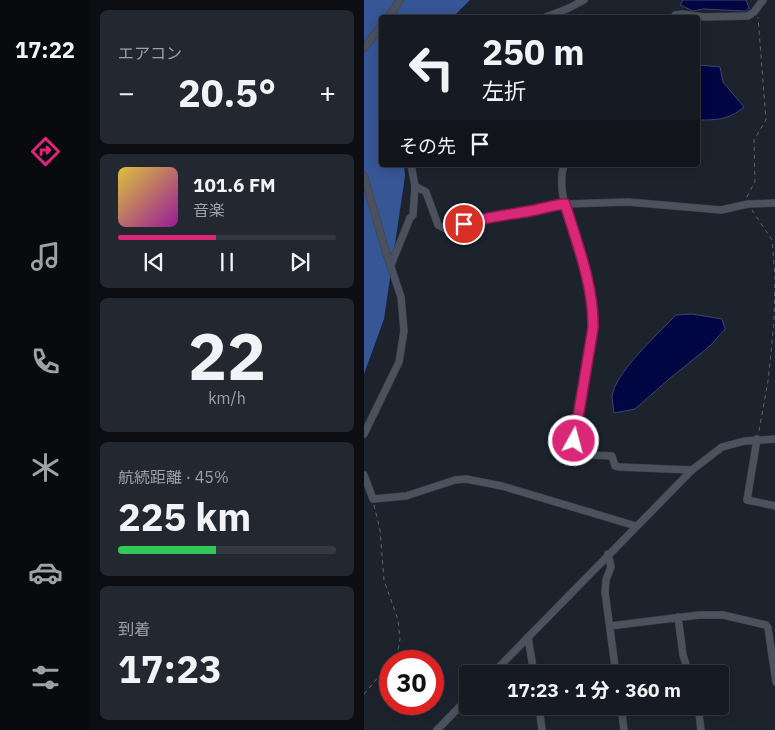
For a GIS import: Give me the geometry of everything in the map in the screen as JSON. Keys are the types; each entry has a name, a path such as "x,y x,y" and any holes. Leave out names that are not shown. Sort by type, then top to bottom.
{"street":[{"path":"390,15 400,0"},
{"path":"551,15 584,0"},
{"path":"700,16 748,16 754,12 763,0"},
{"path":"675,15 689,15"},
{"path":"364,48 379,29"},
{"path":"391,265 410,218 413,215 415,186 411,167"},
{"path":"564,167 562,188 565,204 582,262 593,312 593,328 573,454 612,456 615,466 619,467 692,470"},
{"path":"364,176 401,297 404,331 399,362 364,434"},
{"path":"415,186 426,192 438,225 446,229 482,218 534,211 547,206 565,204 628,202 721,210 748,204 775,203"},
{"path":"757,439 748,500 775,506"},
{"path":"501,665 692,470 722,447 757,439 775,440"},
{"path":"364,475 373,499 406,496 455,480 466,479 502,486 636,526"},
{"path":"608,554 610,567 605,592 615,665"},
{"path":"610,626 699,614 723,614 766,625 768,628 775,682"},
{"path":"678,617 686,665"},
{"path":"528,637 533,665"},
{"path":"437,730 459,707"},
{"path":"540,715 542,730"},
{"path":"622,715 624,730"},
{"path":"700,715 702,730"}],"path":[{"path":"757,6 766,120 754,140 755,181 747,199 748,204 772,240 775,276 774,323 768,381 757,439"},
{"path":"373,499 380,530 384,580 398,620 400,639 397,650"},
{"path":"364,694 379,676"}],"shaded area":[{"path":"364,0 470,0 455,15 379,15 379,167 404,167 405,176 384,319 364,374"},
{"path":"683,0 746,0 749,8 746,11 703,9 693,11 680,5"},
{"path":"700,65 720,67 723,82 744,107 733,115 711,120 700,120"},
{"path":"692,314 722,319 725,329 710,346 635,409 614,413 612,397 615,387 629,365 676,315"}],"route":[{"path":"464,224 482,218 534,211 547,206 565,204 582,262 593,312 593,328 574,441"}]}
